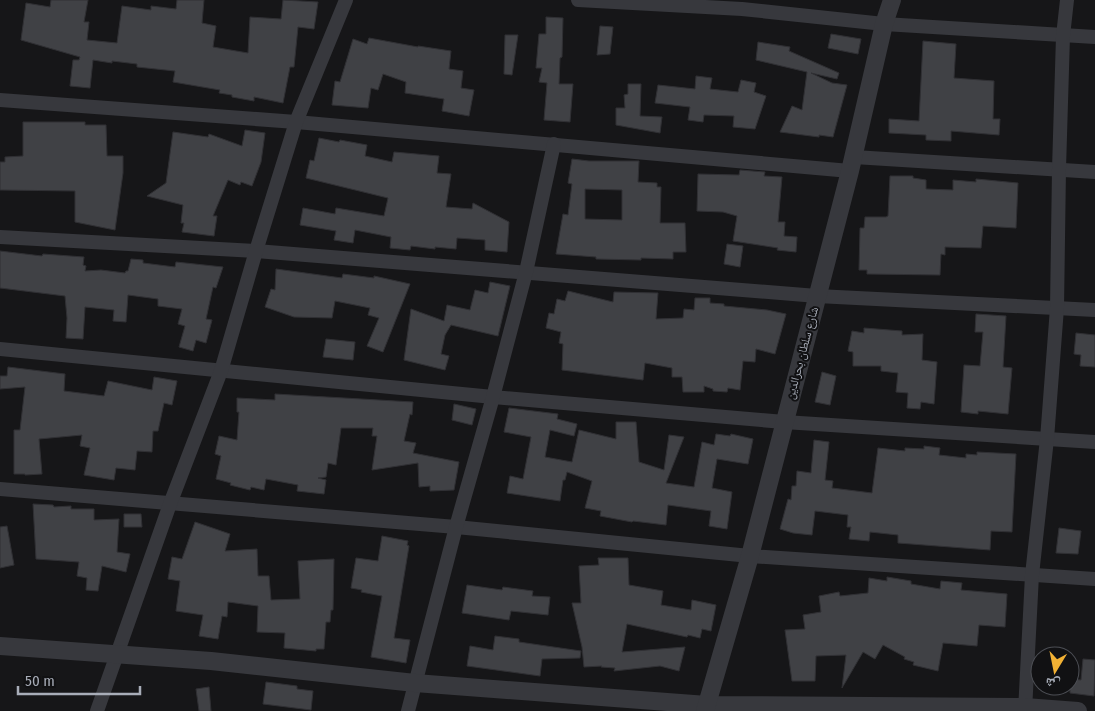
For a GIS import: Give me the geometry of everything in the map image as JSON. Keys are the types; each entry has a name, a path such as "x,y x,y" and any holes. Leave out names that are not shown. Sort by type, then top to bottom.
{"street":[{"path":"97,711 170,504 221,371 296,122 346,0"},
{"path":"578,0 742,9 884,24 1095,37"},
{"name":"شارع سلطان بحرالدين","path":"706,708 750,556 852,164 884,24 892,0"},
{"path":"1025,709 1032,575 1047,439 1057,308 1063,36 1067,0"},
{"path":"0,100 296,122 554,144 852,164 1095,172"},
{"path":"408,711 526,272 554,144"},
{"path":"0,237 256,251 817,296 1095,310"},
{"path":"0,349 493,397 784,422 1095,442"},
{"path":"0,489 456,527 750,556 1095,579"},
{"path":"0,646 210,661 415,683 706,708 1025,709 1078,711"}],"building":[{"path":"51,0 88,0 84,22 89,22 87,40 117,43 122,6 151,10 151,6 176,9 177,0 204,0 202,23 216,26 213,47 248,53 250,17 281,19 283,0 318,2 314,29 298,27 294,67 290,67 283,103 254,97 254,101 232,97 232,95 219,93 220,90 173,82 175,71 137,67 137,64 112,61 112,63 93,60 90,88 70,86 73,60 79,60 80,57 21,40 26,3 50,7"},
{"path":"546,17 563,18 559,84 573,84 570,122 544,120 547,83 539,82 542,68 536,68 539,34 546,34"},
{"path":"600,26 613,27 610,54 597,55"},
{"path":"831,34 861,39 858,54 828,48"},
{"path":"505,35 518,35 512,75 504,74"},
{"path":"369,38 451,51 449,69 463,71 461,88 474,90 469,116 442,111 444,99 405,93 406,82 383,74 378,90 371,88 368,108 332,105 335,81 340,82 353,39 367,44"},
{"path":"923,41 956,44 954,78 994,81 993,119 1000,119 999,135 951,131 951,141 926,140 926,135 889,133 889,119 919,121"},
{"path":"758,42 790,47 789,51 839,73 837,79 811,73 832,83 847,85 833,137 780,132 792,106 802,110 807,72 756,60"},
{"path":"696,76 712,78 710,89 738,92 741,80 756,83 754,92 766,96 755,129 733,127 734,116 704,115 703,122 688,120 690,107 655,103 658,85 695,89"},
{"path":"628,84 641,84 640,116 662,117 660,133 616,125 616,108 625,108 624,95 628,94"},
{"path":"23,122 85,122 85,125 106,125 107,156 123,156 123,173 115,230 75,222 75,191 0,190 0,162 5,162 5,157 23,156"},
{"path":"245,130 265,133 261,162 252,186 241,182 240,185 228,180 213,216 217,216 214,236 182,232 184,223 181,223 183,205 147,196 166,183 173,132 208,137 209,134 242,146"},
{"path":"319,138 367,145 365,156 392,162 394,152 439,156 437,173 451,174 446,207 472,209 473,203 509,222 507,252 485,250 485,240 457,238 456,249 411,246 410,250 390,248 391,237 355,230 353,243 334,240 336,231 300,225 303,208 335,214 336,208 384,216 388,198 306,178 310,160 314,161"},
{"path":"572,159 639,161 638,182 657,183 657,187 661,187 660,223 685,223 686,252 673,252 673,259 641,258 641,260 596,259 596,257 556,254 563,214 568,215 572,184 568,183","holes":["585,189 622,190 622,220 585,219"]},
{"path":"740,170 765,172 764,176 782,177 778,222 785,222 784,236 797,237 796,252 733,241 737,216 723,212 697,211 698,174 739,175"},
{"path":"890,176 913,176 913,178 926,180 926,189 953,190 953,180 976,182 976,179 1018,183 1016,228 983,226 981,248 945,247 945,255 941,254 940,275 867,274 867,270 859,270 860,228 864,228 865,217 888,216"},
{"path":"727,244 743,246 740,267 724,264"},
{"path":"0,251 42,256 43,254 84,257 83,265 86,266 85,271 101,270 125,273 128,271 131,259 143,260 143,263 175,267 176,262 223,267 216,288 213,287 206,319 212,320 206,343 196,340 193,351 179,347 185,326 178,324 182,309 158,306 158,299 128,295 126,322 113,321 114,310 85,307 83,339 66,338 65,296 0,288"},
{"path":"276,269 342,278 343,274 374,278 374,276 410,284 383,352 367,346 379,318 368,315 370,308 335,301 332,318 294,317 265,307 271,289 275,290"},
{"path":"490,282 510,286 498,336 451,325 445,335 441,354 449,356 445,370 404,360 411,309 444,321 447,305 470,310 475,290 488,293"},
{"path":"568,291 613,302 614,292 658,293 656,319 683,318 684,309 694,310 695,298 710,298 710,303 724,304 724,306 767,310 786,314 775,354 756,349 755,362 743,361 740,390 728,388 727,392 713,391 713,389 704,386 704,392 683,392 682,377 672,377 672,368 645,363 643,380 562,370 563,344 559,343 561,332 546,328 549,313 554,314 557,299 565,301"},
{"path":"976,314 1006,316 1003,367 1012,368 1008,414 978,411 978,414 961,412 964,365 980,366 983,332 975,332"},
{"path":"864,328 902,331 902,335 923,334 922,360 937,362 934,404 921,402 920,409 907,408 908,393 896,392 898,373 881,371 881,366 853,366 853,352 848,351 852,331 864,333"},
{"path":"1076,333 1095,335 1095,367 1080,366 1081,355 1074,354"},
{"path":"326,339 355,342 353,360 323,357"},
{"path":"8,367 65,374 64,391 104,396 108,381 152,390 154,377 177,381 172,405 164,403 158,431 153,431 152,452 137,451 135,470 116,468 114,480 84,475 90,448 80,446 82,435 39,439 42,474 25,475 14,474 14,430 20,430 25,387 0,389 0,376 7,376"},
{"path":"822,372 836,376 830,405 815,402"},
{"path":"275,394 413,402 412,415 410,414 404,441 416,443 413,453 459,462 454,490 430,491 430,486 419,487 418,463 372,470 377,436 372,436 373,428 341,428 336,465 328,463 326,477 318,478 326,480 324,494 297,491 298,485 266,479 264,490 251,487 250,490 216,479 221,456 215,454 219,436 237,440 239,412 237,412 237,398 275,400"},
{"path":"454,404 476,409 472,425 452,420"},
{"path":"509,408 558,414 557,419 577,424 574,436 550,430 545,457 572,462 579,430 616,439 616,422 636,422 639,462 664,470 669,435 684,437 666,483 694,487 702,442 714,445 716,434 730,436 731,434 753,439 748,464 717,459 712,488 732,492 727,529 709,526 711,511 668,505 666,525 632,522 600,516 601,511 585,508 592,481 567,472 565,480 563,480 560,501 507,493 510,476 523,479 531,437 504,432"},
{"path":"814,440 829,442 825,480 833,481 832,488 872,493 878,448 905,451 905,448 924,449 924,446 940,448 939,455 966,458 966,454 977,455 977,452 1016,454 1012,532 991,531 990,550 898,543 898,535 870,532 869,541 849,539 851,527 847,527 848,515 815,511 812,535 793,533 780,529 788,499 791,500 792,486 796,486 797,471 811,473"},
{"path":"33,504 53,505 54,507 71,506 71,509 94,509 94,520 119,519 117,552 130,554 126,572 102,566 98,591 86,590 87,578 77,576 79,562 36,559"},
{"path":"124,514 141,514 142,527 124,527"},
{"path":"195,522 230,534 225,551 257,549 258,576 269,576 271,600 300,599 298,561 334,559 333,610 331,610 330,622 326,622 324,649 316,649 316,651 284,648 285,633 257,632 258,606 228,602 227,617 222,616 218,639 199,636 203,615 176,611 180,581 168,579 172,557 182,559"},
{"path":"7,526 14,565 0,568 0,527"},
{"path":"1059,528 1081,531 1078,554 1056,553"},
{"path":"382,536 408,541 407,545 409,546 394,638 410,640 406,663 371,657 382,596 351,588 356,558 378,561"},
{"path":"598,558 628,558 629,585 663,591 661,605 691,610 692,600 716,605 711,631 702,629 700,638 627,624 622,652 685,647 679,671 660,666 614,671 615,668 602,666 584,667 582,647 572,603 581,603 579,566 599,565"},
{"path":"887,577 911,581 911,584 940,589 941,581 962,583 961,590 1007,594 1005,627 979,625 977,646 943,643 938,671 913,665 914,662 904,659 905,657 883,645 875,659 863,652 842,688 846,655 816,656 815,681 792,681 785,630 805,629 803,615 821,612 819,596 839,592 840,596 868,593 869,578 887,581"},
{"path":"467,585 502,590 503,587 533,591 532,596 550,597 548,615 511,611 509,620 462,613"},
{"path":"495,636 519,639 519,642 581,651 580,658 542,659 540,676 467,666 470,646 493,650"},
{"path":"1083,659 1095,660 1094,696 1080,694"},
{"path":"266,682 297,686 297,689 313,691 311,710 263,704"},
{"path":"209,687 211,711 199,711 196,689"}]}
